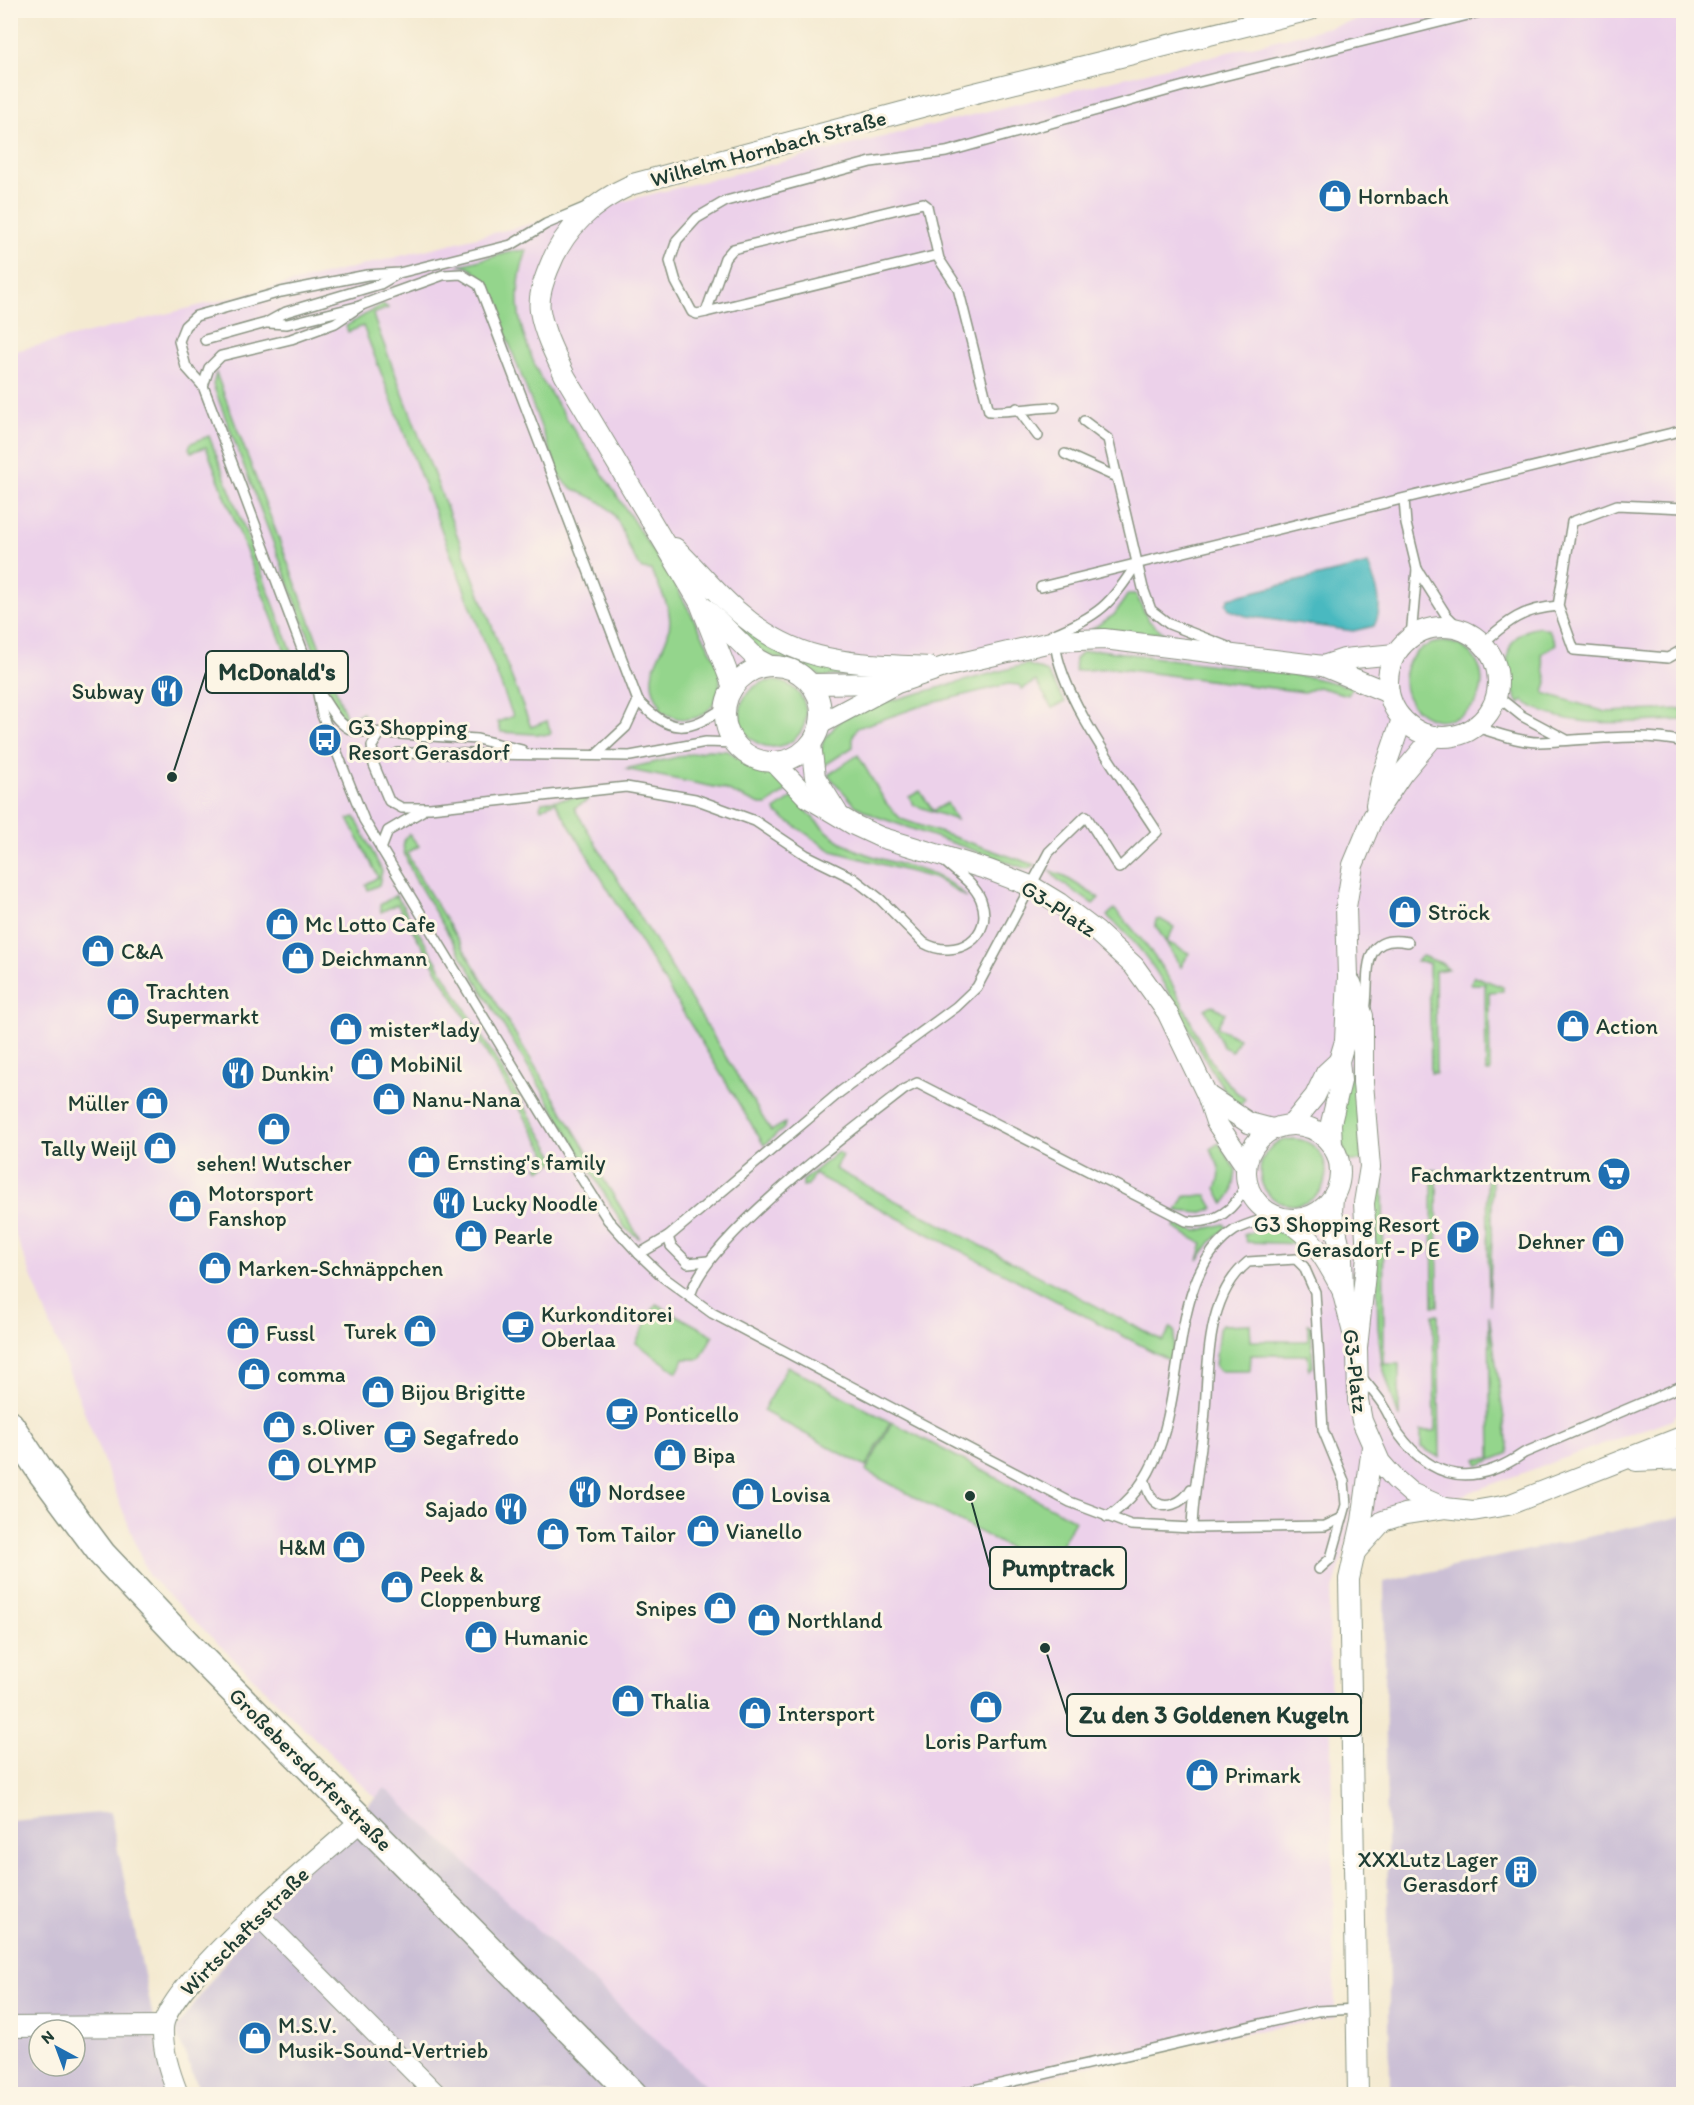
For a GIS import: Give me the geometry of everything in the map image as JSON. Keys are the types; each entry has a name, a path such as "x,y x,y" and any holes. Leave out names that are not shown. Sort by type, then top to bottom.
{"street":[{"name":"Wilhelm Hornbach Straße","path":"733,687 700,603 565,376 548,341 540,309 542,285 552,259 566,234 597,202 633,184 959,97 1310,10"},
{"name":"Wilhelm Hornbach Straße","path":"658,533 738,612 770,636 804,653 840,663 944,667"},
{"name":"Wilhelm Hornbach Straße","path":"700,603 757,659 770,666"},
{"path":"1430,628 1460,629 1483,643 1497,670 1497,696 1488,713 1474,727 1453,736 1434,736 1418,731 1402,719 1389,693 1389,675 1395,654 1411,637 1430,628"},
{"name":"Wilhelm Hornbach Straße","path":"820,724 897,683 944,667 1024,646 1055,641 1104,639 1323,666 1389,693"},
{"name":"Wilhelm Hornbach Straße","path":"1323,666 1344,659 1395,654"},
{"path":"770,666 792,670 811,684 819,698 820,724 811,744 789,759 774,762 756,759 735,743 725,722 725,707 733,687 748,672 770,666"},
{"name":"Wilhelm Hornbach Straße","path":"811,684 897,683"},
{"path":"1292,1124 1316,1096 1326,1073 1339,1060 1345,1041 1348,977 1346,907 1353,864 1373,817 1381,780 1402,719"},
{"path":"1373,817 1402,774 1434,736"},
{"name":"G3-Platz","path":"811,744 815,777 837,812"},
{"name":"G3-Platz","path":"774,762 807,797 880,837 989,870 1031,886 1085,922 1134,966 1167,1012 1207,1095 1216,1122 1246,1174 1255,1201 1300,1228 1313,1242 1343,1294"},
{"path":"1348,977 1364,1016 1363,1083 1370,1167 1364,1203 1367,1256 1357,1348"},
{"name":"G3-Platz","path":"1339,1060 1341,1081 1331,1123 1332,1145 1338,1158 1340,1171 1333,1197 1332,1212 1342,1257 1343,1294 1357,1348 1362,1421 1380,1462 1411,1493 1445,1508"},
{"path":"1207,1095 1249,1123 1272,1129"},
{"path":"1246,1174 1254,1145 1272,1129 1292,1124 1313,1128 1332,1145"},
{"path":"1279,1217 1303,1218 1317,1213 1333,1197"},
{"name":"Großebersdorferstraße","path":"10,1425 41,1472 102,1554 633,2094"},
{"path":"1354,1552 1383,1521 1405,1514 1445,1508 1473,1511 1508,1505 1625,1461 1683,1436"},
{"name":"G3-Platz","path":"1358,2094 1358,2009 1349,1694 1349,1579 1362,1521 1372,1447"},
{"path":"1625,1461 1683,1459"},
{"name":"Wirtschaftsstraße","path":"163,2026 182,1988 257,1914 362,1820"},
{"path":"257,1914 436,2094"},
{"path":"10,2027 163,2026 169,2070 178,2094"}],"lane":[{"path":"938,255 697,314 692,312 676,282 670,261 677,240 697,218 726,201 871,162 946,152 1191,84 1488,10"},
{"path":"597,202 546,224 511,245 399,273 367,275 292,290 196,316 185,326 179,341 186,367 203,386 317,689 322,715 330,737 364,820 608,1220 639,1254 712,1313 1070,1502 1131,1525 1192,1528 1325,1526 1340,1519"},
{"path":"706,312 732,249 922,203 927,206 938,255 958,288 987,408 997,412 1017,408 1055,407"},
{"path":"205,340 266,323 286,312 380,284 399,273"},
{"path":"266,323 287,324 346,307 362,305 443,275 461,274 480,285 638,701 655,719 671,726 688,727 703,723 725,707"},
{"path":"203,386 209,368 221,356 291,339 335,323 362,305"},
{"path":"1017,408 1038,436"},
{"path":"1084,421 1108,439 1137,563 1151,610 1169,624 1250,656"},
{"path":"1041,587 1683,430"},
{"path":"1065,454 1116,477"},
{"path":"1404,499 1406,524 1417,569 1446,615 1460,629"},
{"path":"1683,508 1617,505 1572,522 1558,606 1574,650 1668,658 1683,649"},
{"path":"1024,646 1082,622 1102,610 1121,589 1137,563"},
{"path":"1411,637 1417,569"},
{"path":"1483,643 1506,622 1532,608 1558,606"},
{"path":"639,1254 668,1237 798,1126 956,1007 976,987 1049,852 1086,816 1119,868 1157,832 1080,710 1057,662 1055,641"},
{"path":"317,689 344,727 354,732 477,739 533,753"},
{"path":"1497,696 1522,716 1565,739"},
{"path":"597,754 626,727 638,701"},
{"path":"1474,727 1536,742 1565,739 1670,739 1683,742"},
{"path":"381,732 372,746 374,765 389,801 402,808 430,808 626,787 695,799 755,821 806,855 853,878 880,899 924,944 933,948 954,950 964,947 978,933 983,910 977,893 941,857"},
{"path":"398,753 630,756 706,742 735,743"},
{"path":"381,849 388,831 411,814 430,808"},
{"path":"1364,1016 1369,992 1369,958 1373,951 1384,941 1395,939 1408,942"},
{"path":"690,1297 693,1282 708,1261 747,1221 840,1140 905,1089 917,1083 1186,1221 1200,1222 1225,1213 1242,1194 1246,1174"},
{"path":"1107,1517 1131,1499 1144,1479 1159,1444 1175,1392 1190,1296 1207,1257 1236,1230 1279,1217"},
{"path":"668,1237 671,1246 688,1263 708,1261"},
{"path":"1192,1528 1194,1484 1203,1432 1211,1336 1227,1286 1238,1270 1248,1262 1258,1259 1296,1259 1310,1280 1318,1313 1323,1430 1344,1481 1346,1506 1340,1519 1331,1558 1319,1569"},
{"path":"1357,1371 1384,1406 1397,1431 1410,1448 1430,1464 1465,1476 1485,1474 1505,1466 1524,1453 1683,1385"},
{"path":"1144,1479 1152,1499 1163,1505 1175,1504 1187,1497 1194,1484"},
{"path":"957,2094 1317,2011 1358,2009"}],"shaded area":[{"name":"G3 Shopping Resort Gerasdorf","path":"1394,11 1683,11 1683,1408 1672,1419 1349,1536 1329,1604 1335,2018 1170,2045 981,2094 671,2094 566,1985 148,1575 11,1224 11,352"},
{"path":"1683,1516 1683,2094 1390,2094 1384,1582"},
{"path":"385,1788 714,2094 201,2094 175,2030 258,1917"},
{"path":"110,1812 169,2094 11,2094 11,1821"}],"green space":[{"path":"527,250 519,285 519,316 527,346 541,379 677,588 718,664 720,679 714,703 706,712 696,717 685,719 672,717 658,709 661,706 654,692 652,680 670,626 664,597 651,570 642,569 636,561 611,511 599,501 571,488 560,477 485,280 470,268 460,265"},
{"path":"383,304 388,308 373,314 375,321 525,712 531,727 547,721 551,733 549,735 501,732 498,722 513,716 363,326 348,332 346,326"},
{"path":"216,373 347,719 363,713 364,726 346,723 339,715 213,385"},
{"path":"209,436 302,678 284,685 279,678 293,672 206,447 191,452 189,448 191,443"},
{"path":"1128,594 1136,594 1148,620 1165,634 1092,629 1114,615"},
{"path":"736,620 866,673 822,677 797,664 770,656 758,649 734,622"},
{"path":"1539,627 1549,630 1556,644 1541,654 1547,682 1544,693 1606,712 1683,709 1683,720 1621,723 1580,721 1541,711 1523,701 1519,704 1508,669 1510,647 1525,631"},
{"path":"1443,642 1458,645 1470,654 1479,666 1482,681 1479,696 1470,708 1458,717 1443,720 1428,717 1416,708 1407,696 1404,681 1407,666 1416,654 1428,645"},
{"path":"1099,650 1309,677 1353,687 1348,695 1318,687 1304,692 1112,668 1075,671 1075,659 1082,652"},
{"path":"1027,664 1047,672 1065,702 1052,708 1036,681 1022,689 1019,685 1008,684 924,705 857,728 853,736 853,747 822,767 820,756 823,741 841,719 886,702"},
{"path":"766,681 780,681 792,686 801,695 806,714 804,727 797,738 780,747 766,747 754,742 745,733 740,721 740,707 745,695 754,686"},
{"path":"708,750 728,751 743,762 773,772 790,788 767,805 760,805 724,789 625,769"},
{"path":"858,755 886,803 901,819 1035,865 1027,869 875,816 856,806 828,775"},
{"path":"920,791 933,811 947,803 956,820 914,805 909,797"},
{"path":"586,796 588,800 574,808 771,1131 785,1123 784,1128 764,1145 555,802 541,809 540,807 542,802"},
{"path":"792,798 799,800 823,828 846,845 868,855 914,868 942,879 967,898 937,879 832,851 776,813 775,810"},
{"path":"355,817 382,871 379,885 368,890 366,884 378,877 348,819"},
{"path":"409,834 419,846 407,853 418,874 640,1239 625,1228 414,877 404,849 405,838"},
{"path":"1050,871 1062,875 1099,898 1093,904 1059,881"},
{"path":"396,895 557,1160 541,1170 537,1167 550,1159 397,904 381,912 380,905"},
{"path":"1114,909 1156,958 1176,991 1204,1049 1222,1076 1245,1099 1240,1106 1214,1074 1146,957 1107,916"},
{"path":"1160,919 1174,927 1167,942 1189,953 1181,967 1155,925 1156,920"},
{"path":"1422,956 1441,963 1448,969 1435,971 1436,1073 1431,1073 1429,963 1416,962"},
{"path":"1474,976 1503,987 1503,991 1489,992 1490,1072 1486,1072 1485,984 1470,984"},
{"path":"1212,1005 1225,1013 1217,1027 1239,1038 1232,1051 1223,1047 1205,1009"},
{"path":"1353,1061 1363,1161 1348,1161 1339,1136 1338,1124"},
{"path":"1293,1139 1306,1142 1316,1149 1323,1159 1326,1172 1323,1185 1316,1195 1306,1202 1293,1205 1280,1202 1270,1195 1263,1185 1260,1172 1263,1159 1270,1149 1280,1142"},
{"path":"1219,1143 1236,1171 1232,1194 1224,1204 1216,1188 1220,1178 1219,1168 1210,1149"},
{"path":"838,1152 842,1155 835,1169 1163,1341 1171,1327 1175,1333 1171,1361 814,1174 808,1185 803,1186 803,1180"},
{"path":"1492,1168 1492,1237 1489,1305 1487,1169"},
{"path":"1383,1170 1384,1364 1399,1364 1399,1418 1382,1364 1378,1327 1376,1235 1370,1214 1376,1171"},
{"path":"1432,1170 1437,1170 1438,1306 1433,1306"},
{"path":"1185,1196 1207,1196 1214,1208 1201,1213 1177,1211"},
{"path":"1224,1224 1227,1228 1212,1241 1198,1260 1203,1244 1174,1228 1175,1225 1197,1231"},
{"path":"1266,1228 1293,1233 1300,1244 1247,1242 1244,1235"},
{"path":"656,1304 713,1335 700,1359 684,1359 677,1372 636,1343"},
{"path":"1433,1315 1438,1315 1440,1458 1421,1447 1421,1431 1435,1431"},
{"path":"1489,1315 1509,1453 1479,1465 1476,1459 1491,1458"},
{"path":"1250,1324 1251,1341 1308,1341 1308,1324 1311,1326 1313,1367 1309,1370 1308,1355 1251,1355 1250,1371 1219,1371 1215,1366 1219,1329 1222,1325"},
{"path":"787,1366 890,1422 866,1467 763,1411"},
{"path":"892,1422 1075,1520 1048,1569 866,1471"}],"water":[{"path":"1368,564 1379,603 1374,626 1353,631 1246,616 1230,610 1226,604 1229,598"}],"place":[{"name":"Hornbach","path":"1335,196"},
{"name":"Subway","path":"167,691"},
{"name":"G3 Shopping Resort Gerasdorf","path":"325,740"},
{"name":"McDonald's","path":"172,777"},
{"name":"Ströck","path":"1405,912"},
{"name":"Mc Lotto Cafe","path":"282,924"},
{"name":"C&A","path":"98,951"},
{"name":"Deichmann","path":"298,958"},
{"name":"Trachten Supermarkt","path":"123,1004"},
{"name":"Action","path":"1573,1026"},
{"name":"mister*lady","path":"346,1029"},
{"name":"MobiNil","path":"367,1064"},
{"name":"Dunkin'","path":"238,1073"},
{"name":"Nanu-Nana","path":"389,1099"},
{"name":"Müller","path":"152,1103"},
{"name":"sehen! Wutscher","path":"274,1129"},
{"name":"Tally Weijl","path":"160,1148"},
{"name":"Ernsting's family","path":"424,1162"},
{"name":"Fachmarktzentrum","path":"1614,1174"},
{"name":"Lucky Noodle","path":"449,1203"},
{"name":"Motorsport Fanshop","path":"185,1206"},
{"name":"Pearle","path":"471,1236"},
{"name":"G3 Shopping Resort Gerasdorf - P E","path":"1463,1237"},
{"name":"Dehner","path":"1608,1241"},
{"name":"Marken-Schnäppchen","path":"215,1268"},
{"name":"Kurkonditorei Oberlaa","path":"518,1327"},
{"name":"Turek","path":"420,1331"},
{"name":"Fussl","path":"243,1333"},
{"name":"comma","path":"254,1374"},
{"name":"Bijou Brigitte","path":"378,1392"},
{"name":"Ponticello","path":"622,1414"},
{"name":"s.Oliver","path":"279,1427"},
{"name":"Segafredo","path":"400,1437"},
{"name":"Bipa","path":"670,1455"},
{"name":"OLYMP","path":"284,1465"},
{"name":"Nordsee","path":"585,1492"},
{"name":"Lovisa","path":"748,1494"},
{"name":"Pumptrack","path":"970,1496"},
{"name":"Sajado","path":"511,1509"},
{"name":"Vianello","path":"703,1531"},
{"name":"Tom Tailor","path":"553,1534"},
{"name":"H&M","path":"349,1547"},
{"name":"Peek & Cloppenburg","path":"397,1587"},
{"name":"Snipes","path":"720,1608"},
{"name":"Northland","path":"764,1620"},
{"name":"Humanic","path":"481,1637"},
{"name":"Zu den 3 Goldenen Kugeln","path":"1045,1648"},
{"name":"Thalia","path":"628,1701"},
{"name":"Loris Parfum","path":"986,1707"},
{"name":"Intersport","path":"755,1713"},
{"name":"Primark","path":"1202,1775"},
{"name":"XXXLutz Lager Gerasdorf","path":"1521,1872"},
{"name":"M.S.V. Musik-Sound-Vertrieb","path":"255,2038"}]}
